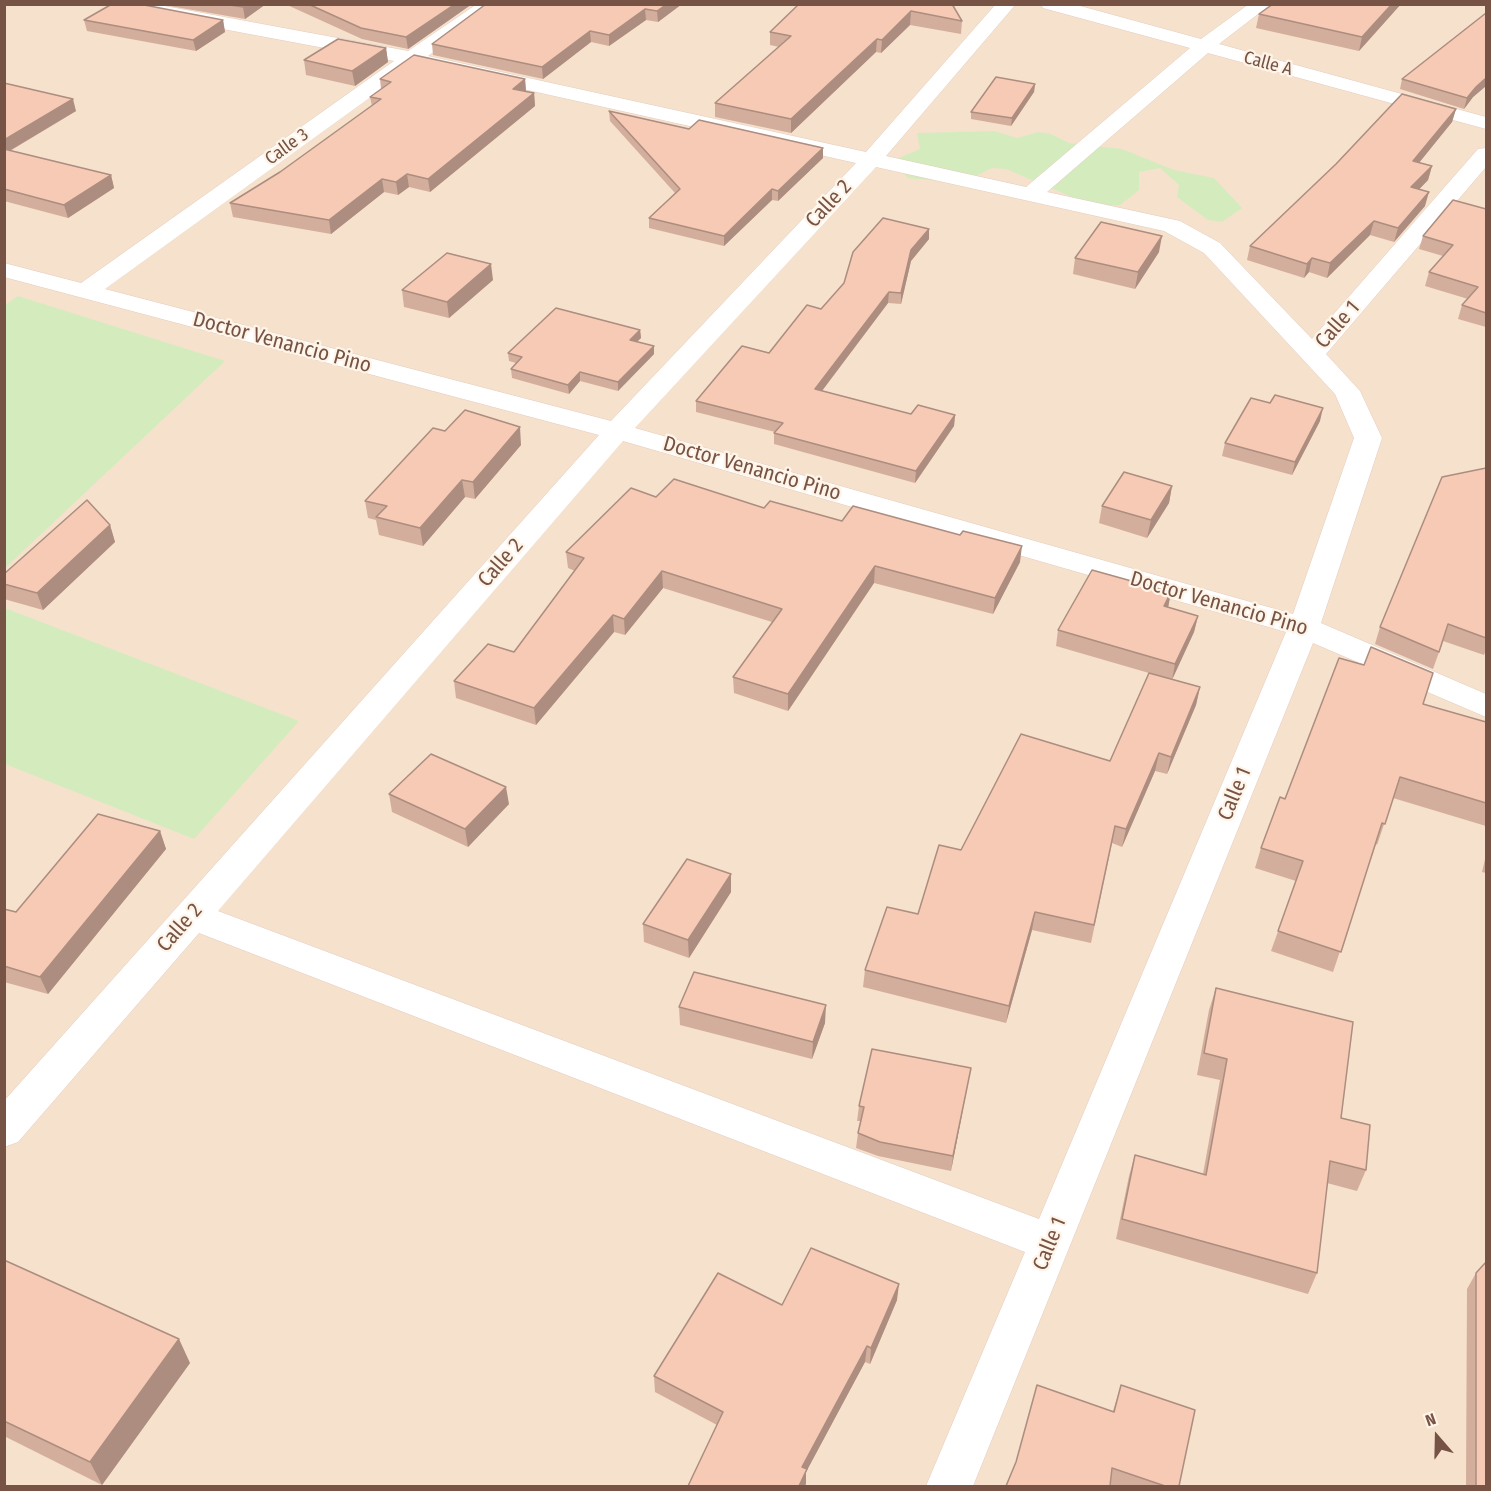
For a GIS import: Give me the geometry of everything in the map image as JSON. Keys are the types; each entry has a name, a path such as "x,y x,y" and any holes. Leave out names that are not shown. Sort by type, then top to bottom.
{"street":[{"path":"122,4 419,52"},
{"path":"184,4 419,52 877,152 1031,194 1172,226 1212,248 1312,354"},
{"name":"Calle 3","path":"86,291 419,52 490,4"},
{"name":"Calle 2","path":"4,1130 618,431 877,152 1007,4"},
{"name":"Calle A","path":"1050,4 1486,123"},
{"path":"1031,194 1204,46 1262,4"},
{"name":"Calle 1","path":"950,1486 1304,627 1368,438 1347,391 1312,354 1486,154"},
{"name":"Doctor Venancio Pino","path":"4,270 618,431 1304,627 1486,706"},
{"path":"191,915 1050,1242"}],"shaded area":[{"path":"5,5 1486,5 1486,1486 5,1486"}],"green space":[{"path":"994,131 1017,138 1038,132 1051,134 1069,143 1122,149 1174,170 1214,178 1242,208 1222,222 1208,220 1177,197 1179,185 1160,168 1139,172 1139,190 1120,205 1093,206 1006,169 992,168 961,183 908,178 892,161 920,149 917,133"},
{"path":"18,296 225,361 5,568 5,305"},
{"path":"4,608 299,721 194,839 5,764"}],"building":[{"path":"112,4 139,4 223,20 193,40 84,20"},
{"path":"224,4 247,4 243,7"},
{"path":"308,4 455,4 406,37 361,28"},
{"path":"486,4 667,4 657,11 645,9 609,35 590,31 542,67 432,44"},
{"path":"799,4 952,4 962,21 911,11 882,40 877,39 791,119 715,103 791,36 770,32"},
{"path":"1273,4 1392,4 1362,37 1259,14"},
{"path":"1486,13 1486,78 1467,98 1402,79"},
{"path":"338,39 386,48 352,71 304,60"},
{"path":"414,55 525,79 513,89 534,93 428,179 407,174 396,182 382,179 329,220 230,203 280,172 381,99 370,97 391,82 380,79"},
{"path":"996,77 1035,84 1012,118 971,112"},
{"path":"4,83 73,99 4,140"},
{"path":"1402,94 1456,109 1413,161 1432,166 1411,187 1429,192 1398,228 1374,221 1330,263 1312,258 1307,264 1250,246 1336,164"},
{"path":"609,111 689,129 699,120 823,148 778,191 772,189 724,236 649,218 680,189"},
{"path":"4,149 111,175 64,205 4,189"},
{"path":"1453,200 1486,209 1486,313 1462,305 1478,287 1429,272 1453,245 1423,236"},
{"path":"883,218 929,229 911,250 901,293 889,292 815,389 911,414 918,405 955,415 916,471 774,433 783,423 696,401 742,346 769,353 807,305 821,309 844,283 853,252"},
{"path":"1101,222 1162,236 1138,272 1075,258"},
{"path":"447,253 491,264 447,302 402,290"},
{"path":"556,308 640,330 630,340 654,346 618,382 580,372 568,385 511,369 522,357 508,353"},
{"path":"1275,395 1323,408 1295,462 1225,443 1251,398 1270,403"},
{"path":"465,410 520,427 473,482 462,480 420,528 376,517 387,506 365,501 433,428 445,431"},
{"path":"1486,468 1486,638 1448,624 1439,652 1380,627 1442,477"},
{"path":"1124,472 1172,486 1151,520 1102,506"},
{"path":"674,479 764,508 770,501 842,521 853,506 960,535 963,531 1022,546 995,598 875,566 788,694 733,677 782,609 662,571 624,619 613,615 534,708 454,681 488,644 514,652 584,558 566,552 631,488 656,497"},
{"path":"87,500 110,525 37,593 4,584 4,574"},
{"path":"1092,570 1171,592 1164,606 1198,616 1175,664 1058,630"},
{"path":"1371,647 1433,673 1423,704 1486,722 1486,803 1400,777 1385,824 1382,823 1341,952 1278,931 1303,861 1261,848 1280,797 1285,799 1339,658 1364,665"},
{"path":"1149,673 1200,687 1171,757 1159,753 1126,829 1115,826 1094,925 1035,912 1009,1006 865,970 887,907 918,914 939,845 961,850 1021,734 1110,761"},
{"path":"431,754 506,787 465,829 389,794"},
{"path":"98,814 160,831 40,977 4,966 4,909 16,912"},
{"path":"687,859 731,874 688,940 643,924"},
{"path":"694,972 826,1005 813,1042 679,1007"},
{"path":"1216,988 1353,1022 1341,1118 1370,1125 1366,1170 1330,1161 1317,1273 1122,1219 1135,1155 1206,1175 1227,1059 1204,1053"},
{"path":"872,1049 971,1068 953,1156 880,1142 858,1133 864,1107 859,1106"},
{"path":"811,1248 899,1284 871,1348 867,1346 802,1467 807,1469 799,1486 688,1486 723,1412 654,1376 718,1273 782,1305"},
{"path":"4,1260 179,1339 90,1462 4,1421"},
{"path":"1486,1262 1486,1486 1476,1486 1476,1273"},
{"path":"1037,1385 1114,1412 1121,1385 1195,1410 1179,1486 1165,1486 1112,1468 1110,1486 1006,1486 1016,1462"}]}
